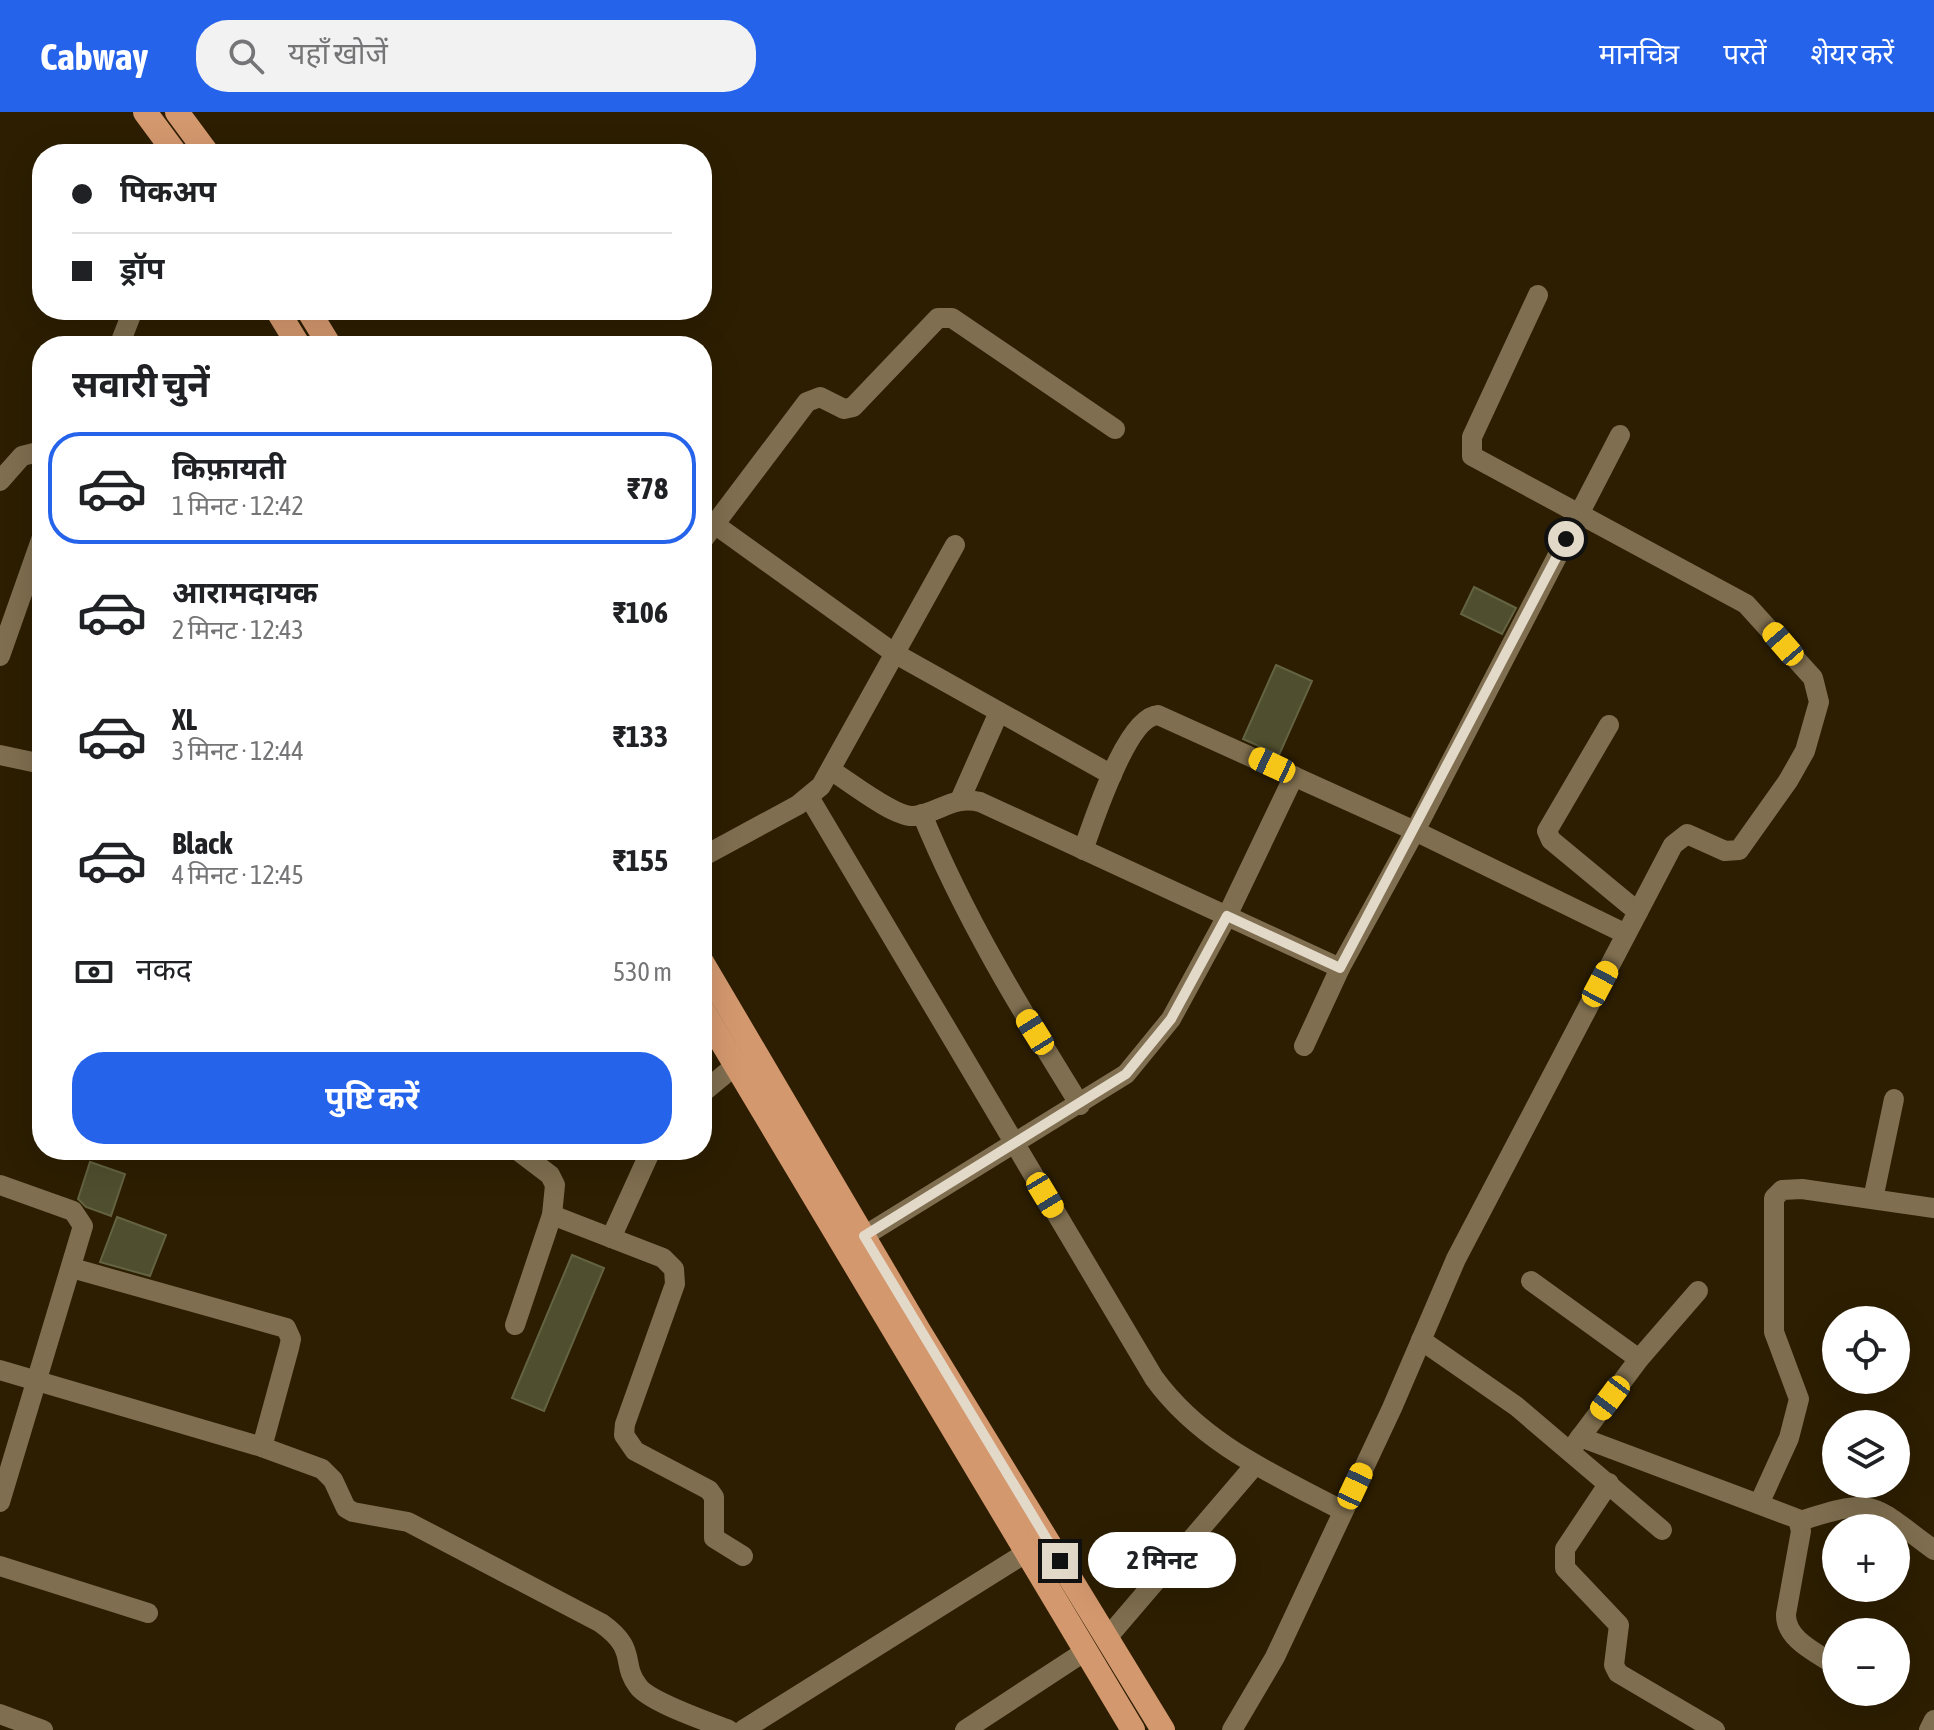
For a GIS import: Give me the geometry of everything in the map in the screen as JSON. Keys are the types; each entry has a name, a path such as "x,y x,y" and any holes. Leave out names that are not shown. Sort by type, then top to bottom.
{"highway":[{"path":"177,112 201,144"},
{"path":"156,116 171,144"},
{"path":"712,979 1163,1730"},
{"path":"712,1025 1024,1554 1133,1730"}],"street":[{"path":"1232,1730 1275,1657 1456,1259 1673,845 1682,835 1694,835 1725,851 1739,850 1797,768 1816,718 1819,694 1813,678 1746,604 1479,461 1470,450 1472,437 1538,295"},
{"path":"712,529 807,402 820,397 844,409 853,407 938,318 952,318 1115,429"},
{"path":"1304,1046 1340,968 1415,831 1620,435"},
{"path":"0,481 22,456 32,454"},
{"path":"712,535 894,653 1112,775"},
{"path":"712,851 809,797 832,771 955,545"},
{"path":"0,656 32,565"},
{"path":"960,800 999,712"},
{"path":"1083,850 1112,775 1144,719 1158,715 1415,831 1626,934"},
{"path":"1609,725 1547,831 1551,840 1638,912"},
{"path":"0,755 32,762"},
{"path":"832,771 898,812 922,814 960,800 980,802 1340,968"},
{"path":"864,1236 1126,1074 1171,1019 1227,916 1294,776"},
{"path":"809,797 1172,1404 1197,1427 1255,1465 1343,1511"},
{"path":"922,814 948,878 990,959 1080,1105"},
{"path":"712,1085 736,1065"},
{"path":"1873,1199 1894,1099"},
{"path":"515,1325 552,1215 555,1185 550,1175 530,1160"},
{"path":"611,1238 646,1160"},
{"path":"0,1185 79,1215 82,1235 0,1502"},
{"path":"1759,1504 1789,1438 1799,1399 1774,1332 1774,1198 1782,1190 1802,1189 1934,1208"},
{"path":"552,1215 663,1258 671,1264 675,1276 625,1424 626,1441 635,1451 709,1490 714,1497 714,1538 743,1556"},
{"path":"72,1268 286,1328 291,1339 262,1447"},
{"path":"1531,1281 1639,1359"},
{"path":"1575,1443 1639,1359 1698,1291"},
{"path":"1421,1340 1575,1443 1759,1504 1800,1521 1842,1507 1872,1507 1934,1550"},
{"path":"0,1370 262,1447 329,1473 346,1508 353,1512 408,1522 601,1623 623,1642 634,1679 645,1693 729,1730"},
{"path":"1575,1443 1609,1483 1662,1530"},
{"path":"1107,1638 1255,1465"},
{"path":"1609,1483 1565,1549 1565,1568 1619,1625 1614,1665 1618,1673 1715,1730"},
{"path":"1800,1521 1787,1627 1799,1641 1822,1657"},
{"path":"743,1730 1024,1554"},
{"path":"0,1566 148,1613"},
{"path":"965,1730 1084,1652"},
{"path":"0,1714 43,1730"},
{"path":"1929,1730 1934,1720"}],"building":[{"path":"1474,587 1516,608 1502,634 1461,614"},
{"path":"1276,665 1312,681 1279,755 1243,739"},
{"path":"90,1162 125,1174 111,1216 86,1207 78,1199"},
{"path":"117,1217 166,1235 150,1276 100,1262"},
{"path":"572,1255 604,1268 544,1411 512,1398"}],"route":[{"path":"1060,1561 864,1236 1102,1092 1126,1074 1171,1019 1227,916 1340,968 1415,831 1566,539"}]}
